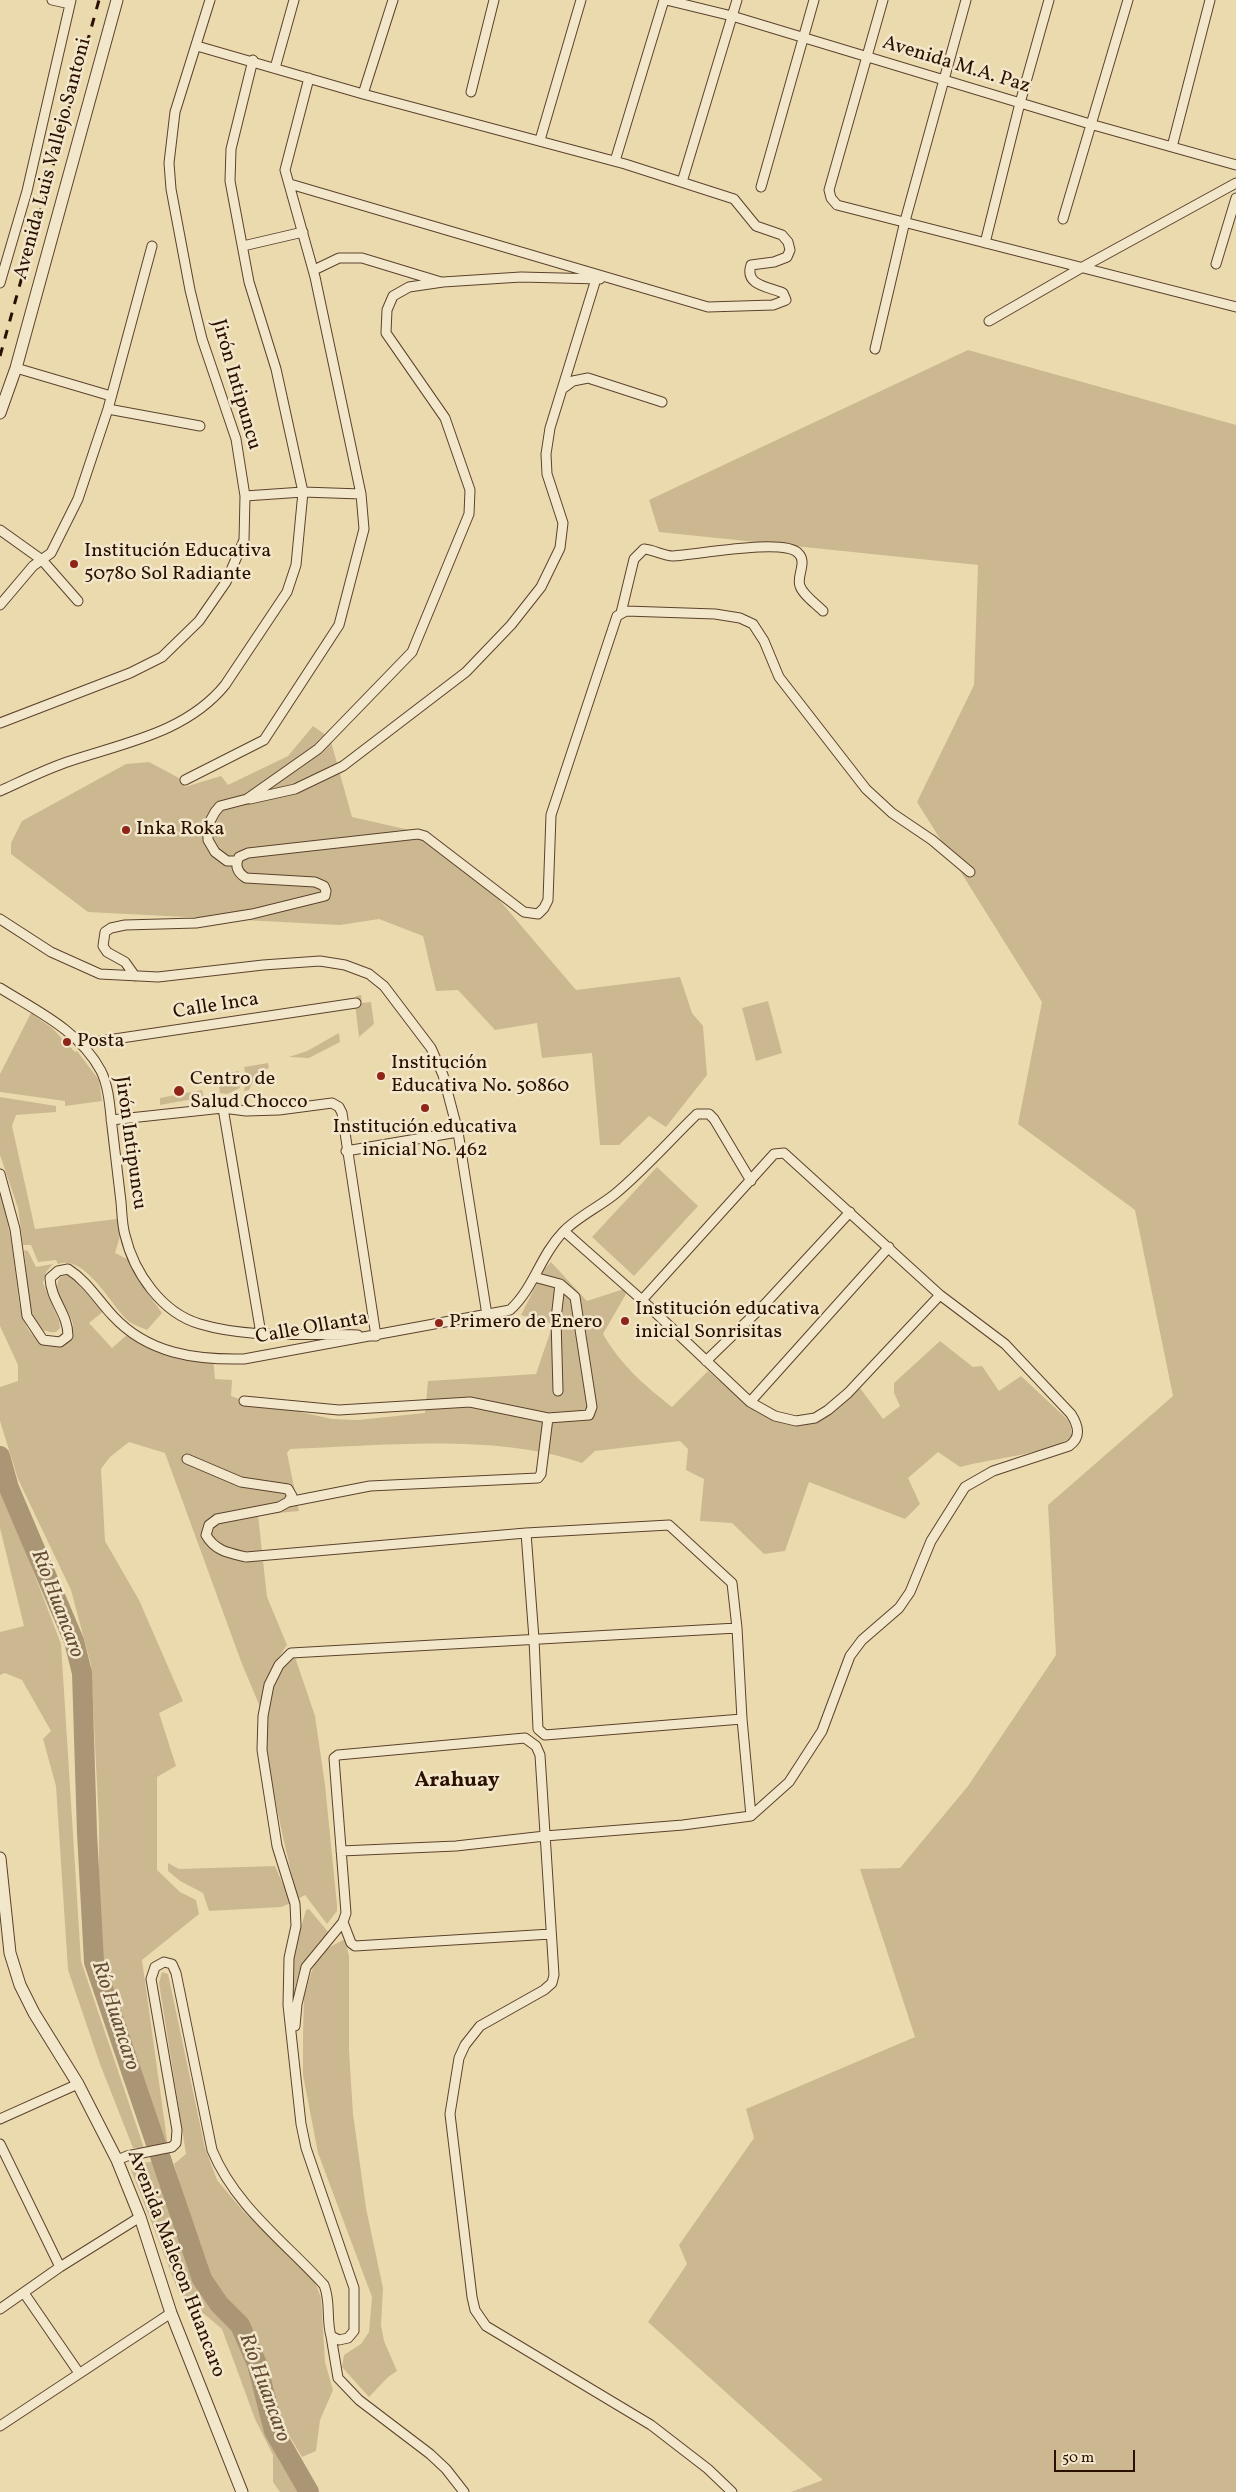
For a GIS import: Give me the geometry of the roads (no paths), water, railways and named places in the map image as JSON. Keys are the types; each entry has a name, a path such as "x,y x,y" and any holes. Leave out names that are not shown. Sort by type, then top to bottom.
{"street":[{"path":"0,283 27,191 70,2 52,0"},
{"name":"Avenida Luis Vallejo Santoni","path":"0,413 16,368 117,0"},
{"name":"Jirón Intipuncu","path":"0,723 130,673 162,657 199,621 226,582 244,540 245,496 236,439 202,339 190,290 171,189 169,163 175,112 210,0"},
{"path":"274,68 294,0"},
{"path":"363,94 393,0"},
{"path":"471,92 494,0"},
{"path":"540,140 581,0"},
{"path":"615,161 665,0"},
{"name":"Avenida M.A. Paz","path":"665,0 732,16 1090,124 1236,165"},
{"path":"682,182 737,0"},
{"path":"760,187 814,0"},
{"path":"883,0 829,190 831,198 837,205 905,221 1081,268 1135,279 1236,307"},
{"path":"875,349 905,221 966,0"},
{"path":"985,243 1020,103 1049,0"},
{"path":"1064,219 1090,124 1128,0"},
{"path":"1172,147 1210,0"},
{"path":"197,46 253,60 363,94 615,161 734,199 756,226 782,236 788,242 790,250 788,257 774,262 751,265 749,272 751,279 757,284 783,293 786,300 773,305 708,307 290,184"},
{"path":"0,791 65,763 184,721 213,699 287,592 296,565 303,492 276,369 249,282 230,181 231,148 253,60"},
{"path":"185,780 264,740 339,625 364,529 361,494 314,270 285,170 309,78"},
{"path":"989,321 1236,183"},
{"path":"1216,264 1236,198"},
{"path":"243,246 303,232"},
{"path":"0,606 33,566 51,553 78,499 108,409 152,246"},
{"path":"314,270 339,258 362,258 443,282"},
{"path":"247,799 318,749 412,652 452,560 469,514 470,490 468,481 445,418 386,333 386,310 393,296 409,287 443,282 521,277 615,280"},
{"path":"237,861 228,861 215,852 208,840 208,825 220,806 296,789 343,766 466,672 511,625 541,586 560,548 563,523 547,474 546,454 554,411 596,279"},
{"path":"16,368 111,396"},
{"path":"562,389 573,381 588,378 662,402"},
{"path":"108,409 200,426"},
{"path":"245,496 303,492 361,494"},
{"path":"0,530 42,560 78,601"},
{"path":"621,613 634,559 644,549 672,556 764,546 798,552 802,561 798,580 800,587 823,611"},
{"path":"135,976 125,962 107,952 103,946 105,932 111,928 125,925 196,924 252,914 325,896 324,886 315,882 246,878 238,871 237,861 239,857 248,853 418,834 425,836 524,912 538,914 548,900 551,815 617,616 634,610 715,614 740,618 753,624 764,641 773,668 779,677 866,790 892,813 932,840 970,872"},
{"path":"0,919 51,952 100,974 135,976 185,975 212,970 320,962 345,965 369,974 384,986 431,1048 443,1074 458,1132 487,1315"},
{"name":"Jirón Intipuncu","path":"0,988 61,1025 81,1044 102,1072 112,1120 124,1235 134,1261 149,1286 174,1312 199,1324 261,1334 376,1336"},
{"name":"Calle Inca","path":"81,1044 356,1003"},
{"path":"112,1120 223,1108 246,1111 279,1110 332,1103 339,1107 342,1114 346,1151 376,1336"},
{"path":"223,1108 261,1334"},
{"name":"Calle Ollanta","path":"0,1174 15,1230 27,1316 43,1340 60,1342 68,1336 68,1322 50,1291 50,1278 58,1271 68,1269 80,1277 114,1317 141,1340 165,1350 212,1360 244,1359 510,1310 520,1301 544,1254 564,1231 616,1193 697,1114 704,1112 714,1119 750,1181"},
{"path":"346,1151 458,1132"},
{"path":"341,1851 456,1846 751,1816 789,1782 822,1731 850,1656 862,1640 886,1620 905,1600 931,1541 965,1487 994,1471 1069,1446 1077,1436 1078,1425 1071,1414 1006,1344 940,1294 784,1153 774,1154 642,1300"},
{"path":"706,1361 765,1304 850,1212"},
{"path":"564,1231 642,1300 750,1402 775,1416 789,1420 796,1421 815,1418 828,1410 848,1393 940,1294"},
{"path":"750,1402 889,1247"},
{"path":"244,1400 339,1410 470,1402 548,1418 583,1417 589,1415 592,1407 575,1297 560,1284 534,1276"},
{"path":"558,1391 556,1319 560,1284"},
{"path":"548,1418 541,1474 533,1480 370,1486 288,1502 279,1507 217,1519 209,1525 206,1535 211,1544 226,1552 257,1557 526,1534 669,1525 732,1583 751,1816"},
{"path":"186,1459 241,1482 288,1490 292,1496 288,1502"},
{"path":"526,1534 534,1639 538,1729 545,1734 742,1719"},
{"path":"331,2336 339,2340 348,2338 354,2331 354,2288 306,2148 298,2101 295,2053 288,2004 289,1958 296,1926 295,1904 277,1846 262,1750 264,1706 273,1674 291,1653 737,1628"},
{"path":"295,2053 297,2004 303,1974 312,1958 333,1936 343,1922 346,1913 334,1758 338,1755 525,1738 536,1746 540,1755 554,1975 552,1983 544,1990 480,2026 465,2045 459,2058 454,2078 450,2114 475,2310 486,2326 651,2425 708,2469 732,2492"},
{"name":"Avenida Malecon Huancaro","path":"0,1858 2,1905 10,1953 20,1985 34,2013 122,2158 171,2313 242,2492"},
{"path":"343,1922 351,1944 356,1946 551,1934"},
{"path":"122,2158 172,2147 176,2143 177,2130 151,1978 156,1967 164,1962 172,1964 176,1973 212,2150 220,2171 247,2207 324,2285 328,2295 328,2327 338,2378 359,2400 430,2454 446,2469 464,2492"},
{"path":"0,2119 78,2084"},
{"path":"0,2144 60,2267"},
{"path":"0,2309 60,2267 140,2217"},
{"path":"24,2293 79,2374"},
{"path":"0,2426 171,2313"}],"waterway":[{"name":"Río Huancaro","path":"0,1456 9,1488 74,1641 82,1673 87,1833 94,1962 202,2279 219,2304 240,2325 257,2364 274,2431 309,2492"}],"railway":[{"path":"0,356 99,0"}],"place":[{"name":"Institución Educativa 50780 Sol Radiante","path":"74,564"},
{"name":"Inka Roka","path":"126,830"},
{"name":"Posta","path":"67,1042"},
{"name":"Institución Educativa No. 50860","path":"381,1076"},
{"name":"Centro de Salud Chocco","path":"179,1091"},
{"name":"Institución educativa inicial No. 462","path":"425,1108"},
{"name":"Institución educativa inicial Sonrisitas","path":"625,1321"},
{"name":"Primero de Enero","path":"439,1323"}],"district":[{"name":"Arahuay","path":"457,1782"}]}
